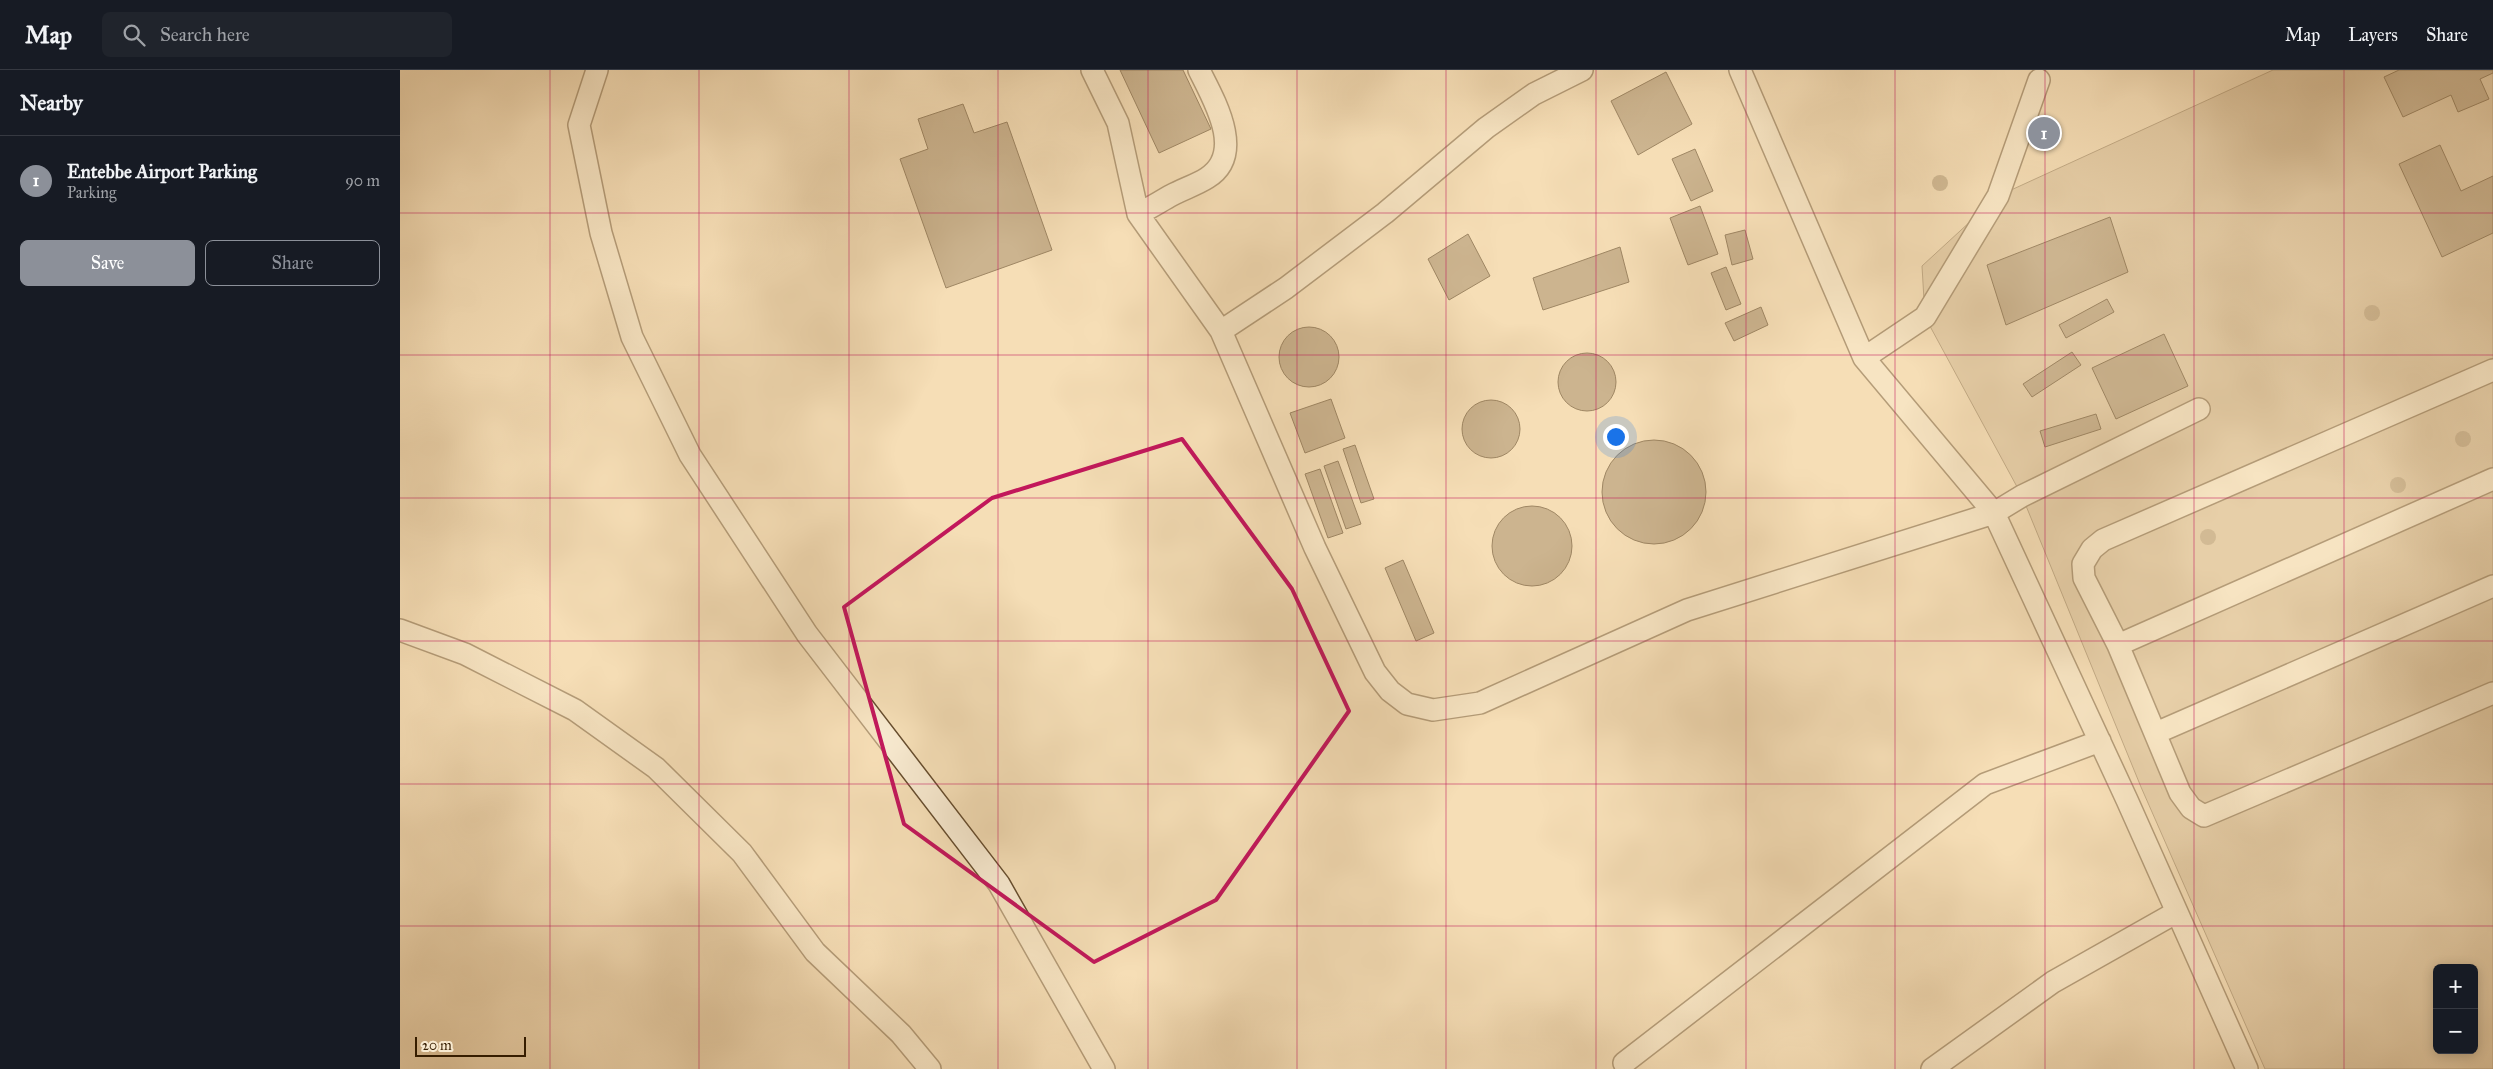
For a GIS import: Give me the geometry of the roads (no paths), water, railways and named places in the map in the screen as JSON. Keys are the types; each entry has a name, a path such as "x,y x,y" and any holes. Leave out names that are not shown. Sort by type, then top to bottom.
{"lane":[{"path":"597,70 579,125 601,233 632,337 690,455 807,634 999,884 1104,1069"},
{"path":"1092,70 1118,122 1138,214 1221,331 1315,548 1375,672 1390,691 1407,704 1433,710 1480,703 1687,610 1994,514 2022,496 2199,410"},
{"path":"1138,214 1208,178 1218,169 1224,157 1224,129 1216,103 1199,70"},
{"path":"1221,331 1286,288 1377,219 1486,128 1534,94 1582,70"},
{"path":"1740,70 1864,358 1994,514 2100,741 2247,1069"},
{"path":"1864,358 1925,317 1998,196 2039,80"},
{"path":"2493,370 2103,540 2092,549 2083,564 2084,578 2118,646 2180,794 2191,808 2204,816 2493,693"},
{"path":"2118,646 2493,479"},
{"path":"2156,733 2493,586"},
{"path":"400,630 465,654 575,710 656,768 742,852 815,952 901,1034 930,1069"},
{"path":"1624,1062 1985,784 2100,741"},
{"path":"1932,1069 2053,982 2177,912"}],"place":[{"name":"Entebbe Airport Parking","path":"2044,133"}]}
